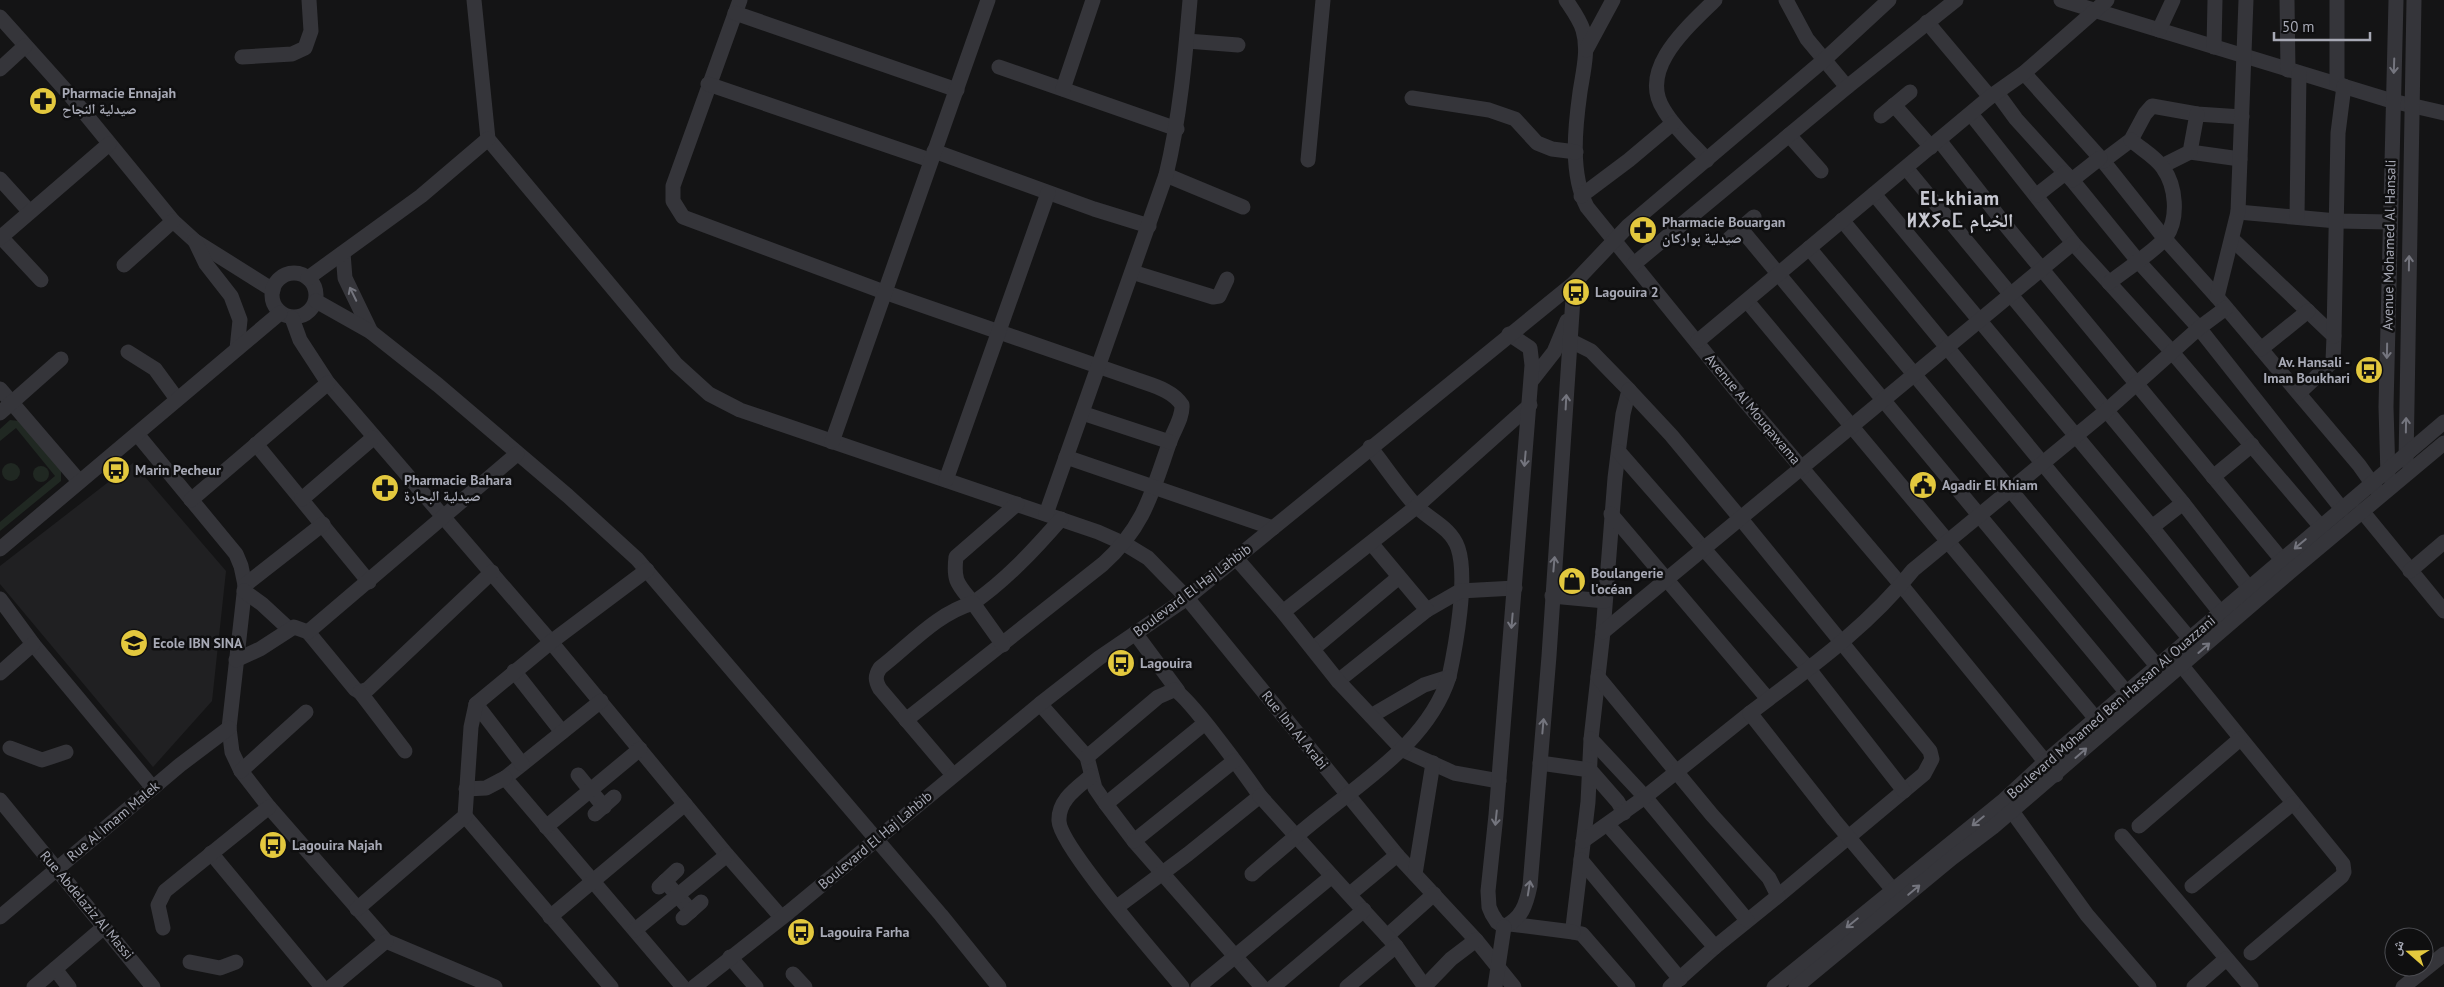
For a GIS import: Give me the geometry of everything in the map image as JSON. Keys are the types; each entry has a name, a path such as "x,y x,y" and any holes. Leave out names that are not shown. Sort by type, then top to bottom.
{"street":[{"path":"242,57 292,54 305,48 311,31 309,0"},
{"path":"308,278 421,196 488,139 474,0"},
{"path":"832,442 988,0"},
{"path":"1062,89 1094,0"},
{"path":"1046,514 1166,175 1177,129 1190,0"},
{"path":"1308,160 1323,0"},
{"name":"Avenue Al Mouqawama","path":"1566,0 1583,30 1586,50 1576,152 1577,179 1581,196 1587,207 1733,386 1902,586 2056,775"},
{"path":"1586,50 1613,0"},
{"path":"1707,160 1664,112 1657,94 1660,66 1677,40 1715,0"},
{"path":"1786,0 1806,39 1848,87"},
{"name":"Boulevard El Haj Lahbib","path":"694,987 782,917 1040,704 1135,633 1187,598 1370,447 1574,283 1628,226 1824,60 1889,0"},
{"path":"1634,264 1956,0"},
{"path":"2061,0 2392,101 2444,113"},
{"path":"1698,341 1994,95 2024,73 2107,0"},
{"path":"2159,30 2173,0"},
{"path":"2214,47 2216,0"},
{"path":"1583,840 1624,813 1750,712 1808,669 1902,586 1913,570 2106,410 2199,328 2222,302 2238,212 2246,56 2246,0"},
{"path":"2287,0 2294,71 2297,217"},
{"path":"2299,393 2333,361 2340,85 2338,0"},
{"name":"Avenue Mohamed Al Hansali","path":"2385,493 2387,469 2386,406 2392,101 2396,0"},
{"name":"Avenue Mohamed Al Hansali","path":"2408,474 2405,455 2414,0"},
{"path":"906,720 1104,564 1125,544 1141,519 1156,486 1182,409 1176,396 1099,366 998,333 702,226 683,217 677,211 672,201 673,186 737,7 957,90"},
{"path":"0,17 69,94 173,221 195,241 273,290"},
{"path":"1927,22 2068,176 2138,261 2199,328 2342,509"},
{"path":"1187,40 1238,45"},
{"path":"0,69 25,46"},
{"path":"999,67 1177,129"},
{"path":"2024,73 2102,160 2165,239 2222,302 2372,482 2385,493"},
{"path":"708,84 1149,226"},
{"path":"1881,116 1910,92"},
{"path":"1412,98 1489,110 1516,119 1537,143 1552,149 1576,152"},
{"path":"1894,106 1935,144 2043,269 2282,560"},
{"path":"2037,195 2068,176 2102,160 2131,140 2144,114 2152,106 2197,114 2242,117"},
{"path":"1971,114 2037,195 2073,243 2172,352 2252,444 2321,528"},
{"path":"2190,152 2197,114"},
{"path":"1581,196 1674,123"},
{"path":"1789,135 1821,171"},
{"name":"Rue Ibn Al Arabi","path":"488,139 648,332 696,383 723,402 832,442 1061,519 1125,544 1148,558 1187,598 1347,795 1397,854 1476,940 1514,987"},
{"path":"2108,283 2165,239 2170,228 2174,200 2172,183 2162,166 2131,140"},
{"path":"41,280 0,237 109,144"},
{"path":"2162,166 2190,152 2240,159"},
{"path":"1906,168 2183,503 2249,588"},
{"path":"1166,175 1243,207"},
{"path":"0,178 30,211"},
{"path":"946,480 1048,193"},
{"path":"1874,194 2152,527 2220,612"},
{"path":"2238,212 2337,221 2390,222"},
{"path":"1754,217 1735,234 1778,273 2127,693"},
{"path":"1842,220 2190,638"},
{"path":"124,265 173,221"},
{"path":"2232,238 2334,336"},
{"path":"195,241 206,264 231,296 240,320 237,349"},
{"path":"1603,632 1702,548 1773,493 1801,466 2073,243"},
{"path":"1809,248 1915,372 2157,666"},
{"path":"343,253 345,278 371,332"},
{"path":"1132,272 1214,297 1219,296 1227,280"},
{"path":"0,548 237,349 286,315 298,318 309,312 316,301 316,288 303,275 290,273 279,279 273,290 273,302 286,315 328,383 373,438 492,572 727,855 782,917"},
{"path":"1495,987 1497,967 1507,926 1524,909 1530,886 1574,283"},
{"path":"316,301 371,332 438,385 568,496 647,570 876,838 998,987"},
{"path":"1747,301 2097,720"},
{"path":"2261,349 2308,311"},
{"path":"1532,380 1554,352 1571,313"},
{"path":"1509,334 1530,348 1532,380 1488,899 1497,922 1507,926 1582,934 1628,987"},
{"path":"1569,340 1591,351 1671,435 1930,751 1932,759 1927,770 1904,791 1847,836 1675,983 1581,860"},
{"path":"128,352 155,369 177,399"},
{"path":"0,414 61,359"},
{"path":"191,500 328,383"},
{"path":"0,389 79,481"},
{"path":"1573,932 1603,632 1612,514 1623,414 1629,390"},
{"path":"1283,612 1416,506 1530,405"},
{"path":"1082,413 1170,442"},
{"name":"Boulevard Mohamed Ben Hassan Al Ouazzani","path":"1796,987 2008,806 2045,762 2097,720 2157,666 2444,422"},
{"path":"137,434 236,554 241,566 245,588 229,728 232,752 241,771 269,807 386,942 495,987"},
{"path":"302,500 373,438"},
{"name":"Boulevard Mohamed Ben Hassan Al Ouazzani","path":"1774,987 1893,890 2008,806 2056,775 2362,511 2444,443"},
{"path":"256,444 369,582"},
{"path":"2213,477 2252,444"},
{"path":"1252,874 1403,750 1431,714 1441,697 1448,677 1456,639 1461,578 1458,547 1446,530 1416,506 1370,447"},
{"path":"1619,452 1808,669 1904,791"},
{"path":"308,632 517,454"},
{"path":"1066,457 1156,486 1274,528"},
{"path":"2152,527 2183,503"},
{"path":"1003,645 958,584 954,574 956,557 1017,504"},
{"path":"2362,511 2444,611"},
{"path":"1612,514 1768,699"},
{"path":"953,775 880,689 876,682 876,674 880,668 940,619 954,610 972,603 997,585 1024,560 1061,519"},
{"path":"245,588 323,524"},
{"path":"2410,571 2444,542"},
{"path":"1371,543 1427,610"},
{"path":"1236,558 1283,612 1338,682 1403,750 1454,773 1499,781"},
{"path":"610,987 465,816 466,789 476,704 551,642 647,570"},
{"path":"360,692 368,689 492,572"},
{"path":"1313,649 1399,577"},
{"path":"245,588 289,629"},
{"path":"1338,682 1427,610 1460,591 1514,588"},
{"path":"1552,596 1605,601"},
{"path":"0,599 34,644 152,788"},
{"path":"236,660 269,644 294,627 308,632 354,689 360,692 405,751"},
{"path":"1135,633 1260,796 1391,941 1424,987 1451,959 1476,940"},
{"path":"0,673 34,644"},
{"path":"2182,666 2343,864 2344,872 2251,953"},
{"path":"514,671 562,732"},
{"path":"1371,716 1412,691 1448,677"},
{"path":"1598,677 1676,771 1769,878 1778,896"},
{"path":"1086,757 1158,697 1169,690 1178,691"},
{"path":"466,789 486,788 505,778 601,701"},
{"path":"476,704 522,764"},
{"path":"1040,704 1086,757 1091,776 1106,804 1134,841 1262,987"},
{"path":"241,771 306,712"},
{"path":"1750,712 1847,836 1893,890"},
{"path":"1106,804 1205,723"},
{"name":"Rue Al Imam Malek","path":"0,917 152,788 229,728"},
{"path":"1591,739 1645,797 1747,920"},
{"path":"2139,826 2240,739"},
{"path":"10,748 42,760 66,752"},
{"path":"546,827 640,748"},
{"path":"1134,841 1234,760"},
{"path":"1415,874 1433,763"},
{"path":"1540,763 1590,770 1618,802 1624,813"},
{"path":"579,775 604,806"},
{"path":"1091,776 1060,808 1059,823 1082,863 1182,987"},
{"path":"505,778 683,987"},
{"path":"1117,908 1162,872 1195,849 1260,796"},
{"name":"Rue Abdelaziz Al Massi","path":"0,800 5,816 57,869 153,987"},
{"path":"2192,886 2293,803"},
{"path":"550,917 685,804"},
{"path":"2008,806 2086,915 2149,987"},
{"path":"163,928 158,906 160,899 172,885 269,807"},
{"path":"357,909 465,816"},
{"path":"1608,825 1715,947"},
{"path":"2122,836 2251,987"},
{"path":"211,854 322,987"},
{"path":"1350,894 1397,854"},
{"path":"635,930 727,855"},
{"path":"677,870 661,884 678,895 691,911"},
{"path":"1198,987 1332,876"},
{"path":"1347,987 1434,894"},
{"path":"1273,987 1364,910"},
{"path":"34,987 104,927"},
{"path":"332,987 386,942"},
{"path":"2404,987 2444,954"},
{"path":"730,957 756,987"},
{"path":"2194,987 2226,959"},
{"path":"190,962 220,968 236,962"},
{"path":"55,969 69,987"}],"shaded area":[{"path":"10,420 19,421 61,470 61,481 0,531 0,522 55,476 16,428 0,441 0,429"},
{"path":"11,463 17,466 20,472 17,478 11,481 5,478 2,472 5,466"},
{"name":"Ecole IBN SINA","path":"133,463 226,571 212,701 153,767 0,584 0,566"},
{"path":"41,466 47,468 49,474 47,480 41,482 35,480 33,474 35,468"}],"place":[{"name":"Pharmacie Ennajah صيدلية النجاح","path":"43,101"},
{"name":"Pharmacie Bouargan صيدلية بواركان","path":"1643,230"},
{"name":"Lagouira 2","path":"1576,292"},
{"name":"Av. Hansali - Iman Boukhari","path":"2369,370"},
{"name":"Marin Pecheur","path":"116,470"},
{"name":"Agadir El Khiam","path":"1923,485"},
{"name":"Pharmacie Bahara صيدلية البحارة","path":"385,488"},
{"name":"Boulangerie l'océan","path":"1572,581"},
{"name":"Ecole IBN SINA","path":"134,643"},
{"name":"Lagouira","path":"1121,663"},
{"name":"Lagouira Najah","path":"273,845"},
{"name":"Lagouira Farha","path":"801,932"}],"district":[{"name":"El-khiam ⵍⵅⵢⴰⵎ الخيام","path":"1960,209"}]}
